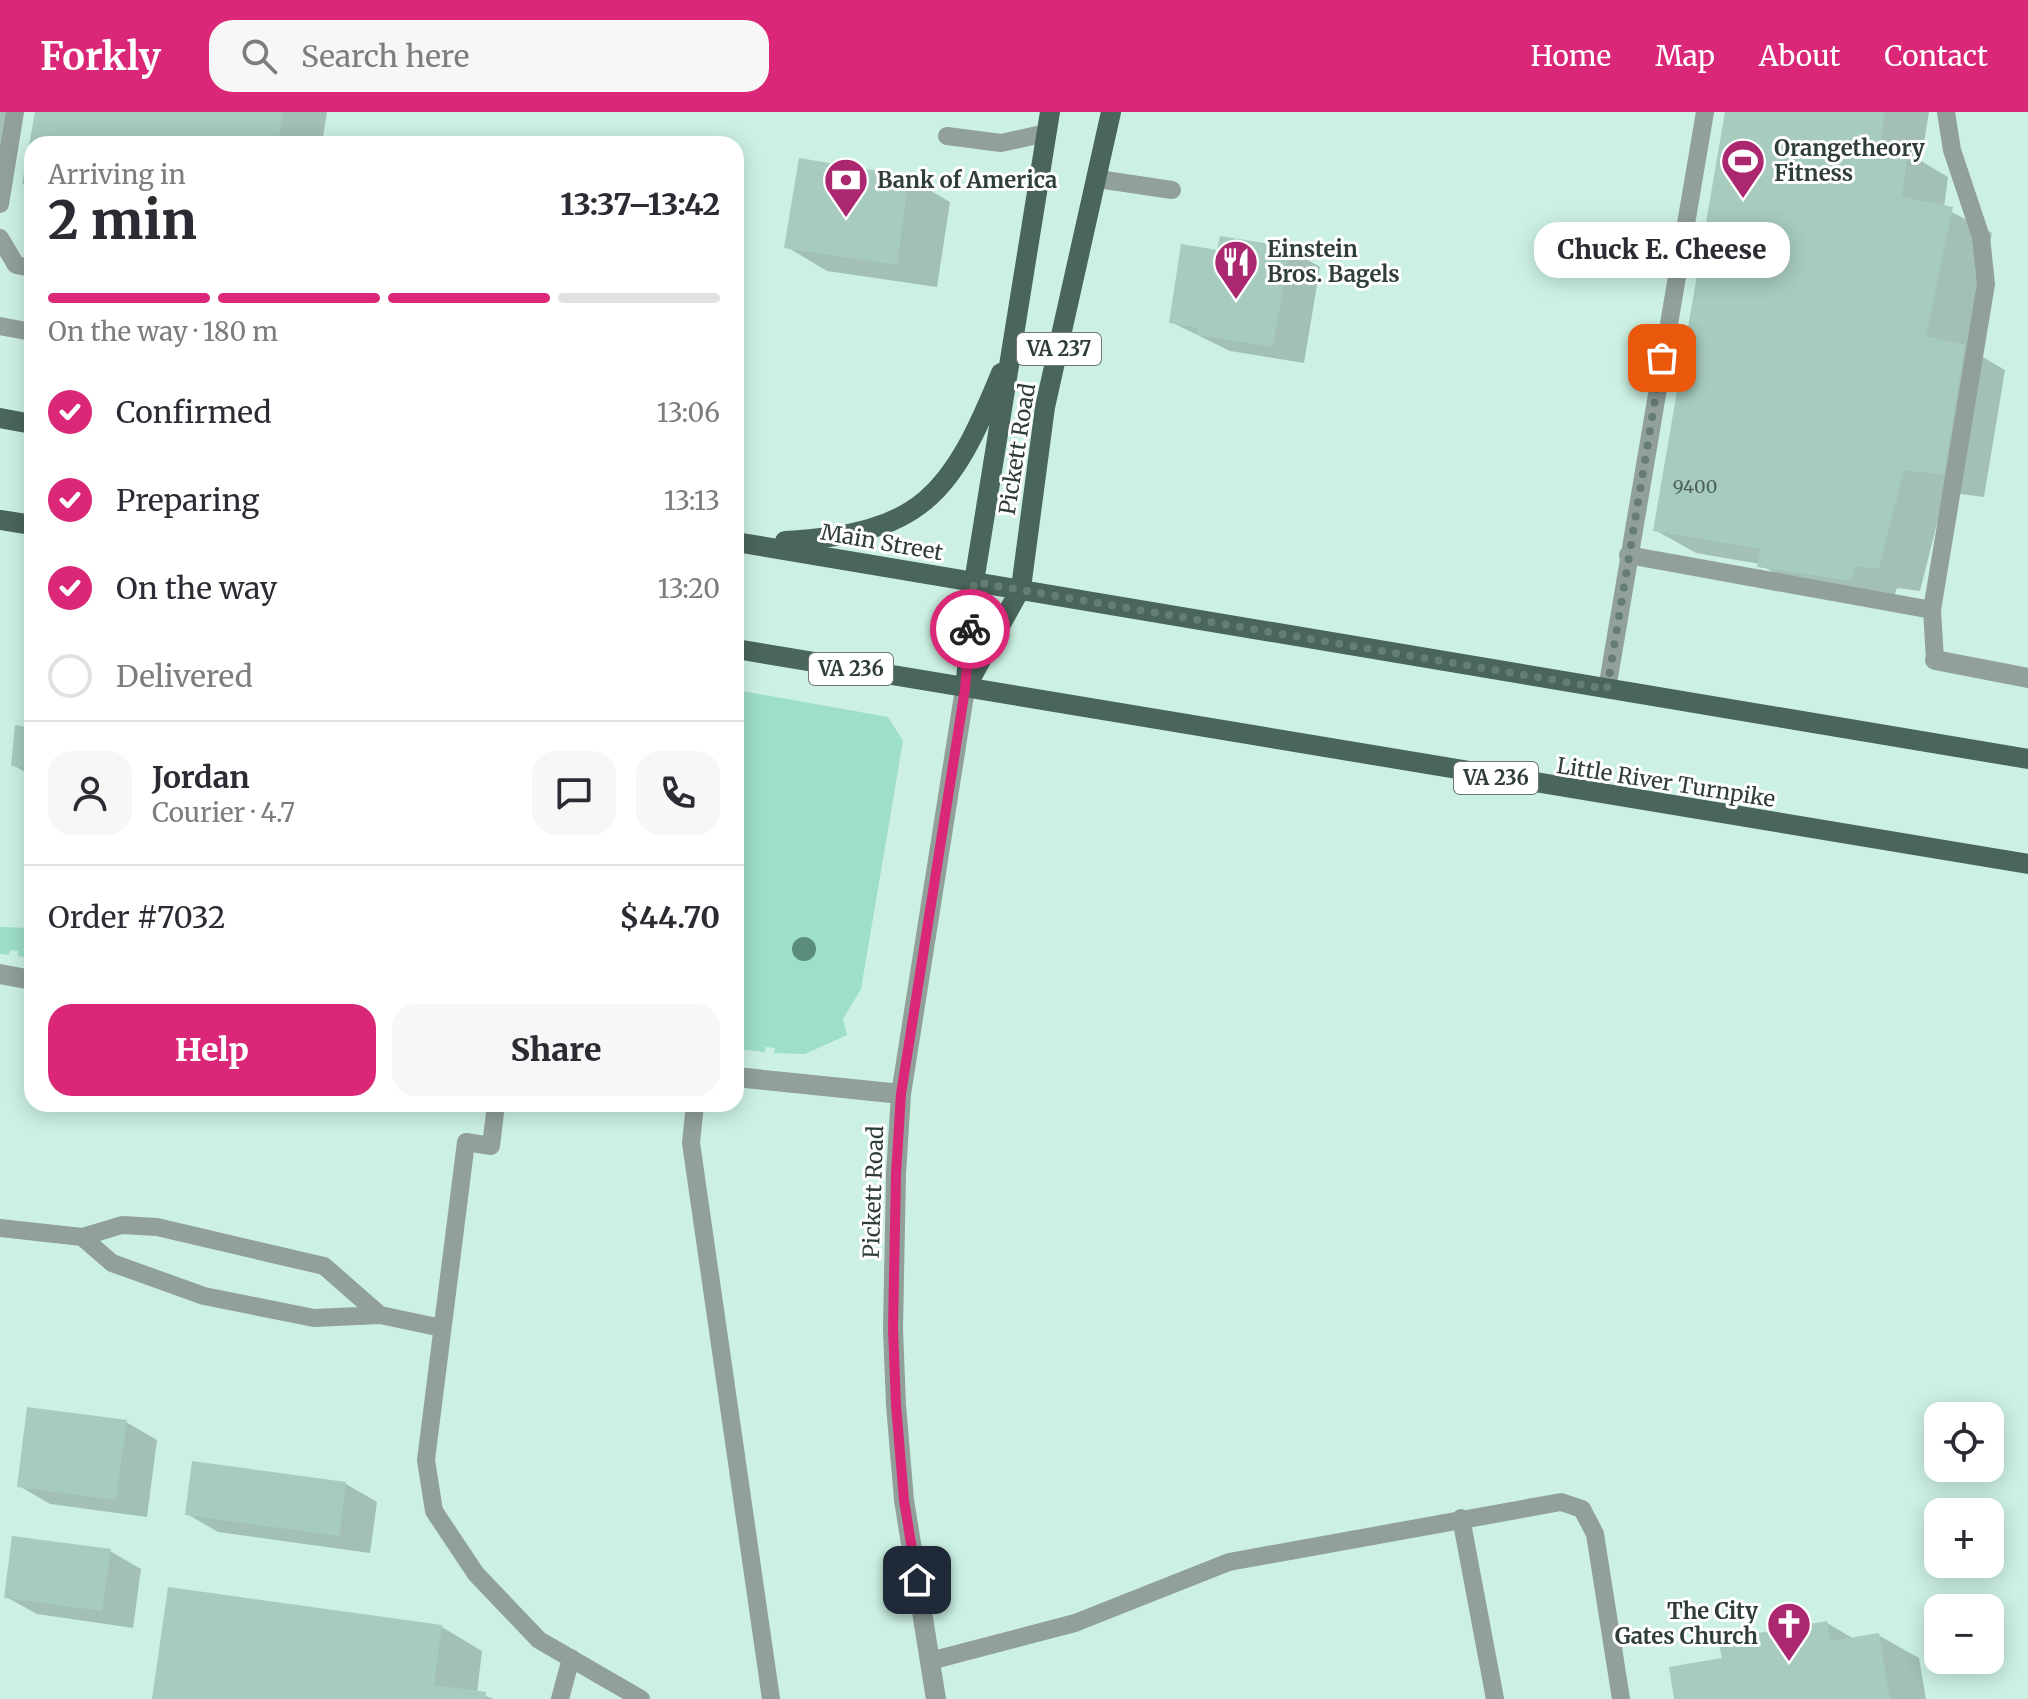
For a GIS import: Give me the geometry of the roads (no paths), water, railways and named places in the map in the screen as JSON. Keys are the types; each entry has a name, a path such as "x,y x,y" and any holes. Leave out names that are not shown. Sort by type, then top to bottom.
{"main road":[{"name":"Pickett Road","path":"965,689 974,582 1050,112"},
{"name":"Pickett Road","path":"965,689 1021,588 1045,407 1111,112"},
{"path":"744,542 828,539 865,532 921,507 940,489 967,448 1015,340"},
{"path":"0,418 24,422"},
{"path":"0,520 24,524"},
{"name":"Main Street","path":"744,542 1021,588"},
{"path":"1021,588 2028,759"},
{"name":"VA 236","path":"744,650 965,689"},
{"name":"Little River Turnpike","path":"965,689 2028,864"}],"street":[{"path":"1935,660 2028,678"},
{"name":"Pickett Road","path":"936,1699 904,1500 893,1329 901,1094 965,689"},
{"path":"0,974 24,978"},
{"path":"744,1078 901,1094"}],"lane":[{"path":"0,204 15,112"},
{"path":"1607,689 1705,112"},
{"path":"1935,660 1932,610 1986,284 1981,237 1952,150 1946,112"},
{"path":"947,136 1001,143 1046,133"},
{"path":"1098,179 1172,190"},
{"path":"0,238 16,265 24,266"},
{"path":"0,326 24,330"},
{"path":"1628,555 1932,610"},
{"path":"495,1112 491,1146 466,1142 426,1460 434,1511 476,1574 539,1640 641,1699"},
{"path":"694,1112 691,1143 771,1699"},
{"path":"0,1228 82,1237 122,1225 157,1227 324,1266 380,1315"},
{"path":"82,1237 112,1263 204,1296 314,1318 380,1315 442,1328"},
{"path":"930,1661 1075,1623 1229,1562 1561,1502 1582,1509 1595,1534 1621,1699"},
{"path":"1461,1518 1495,1699"},
{"path":"560,1699 571,1658"}],"place":[{"name":"Orangetheory Fitness","path":"1743,200"},
{"name":"Bank of America","path":"846,219"},
{"name":"Einstein Bros. Bagels","path":"1236,301"},
{"name":"Chuck E. Cheese","path":"1662,358"},
{"name":"The City Gates Church","path":"1789,1663"}]}
